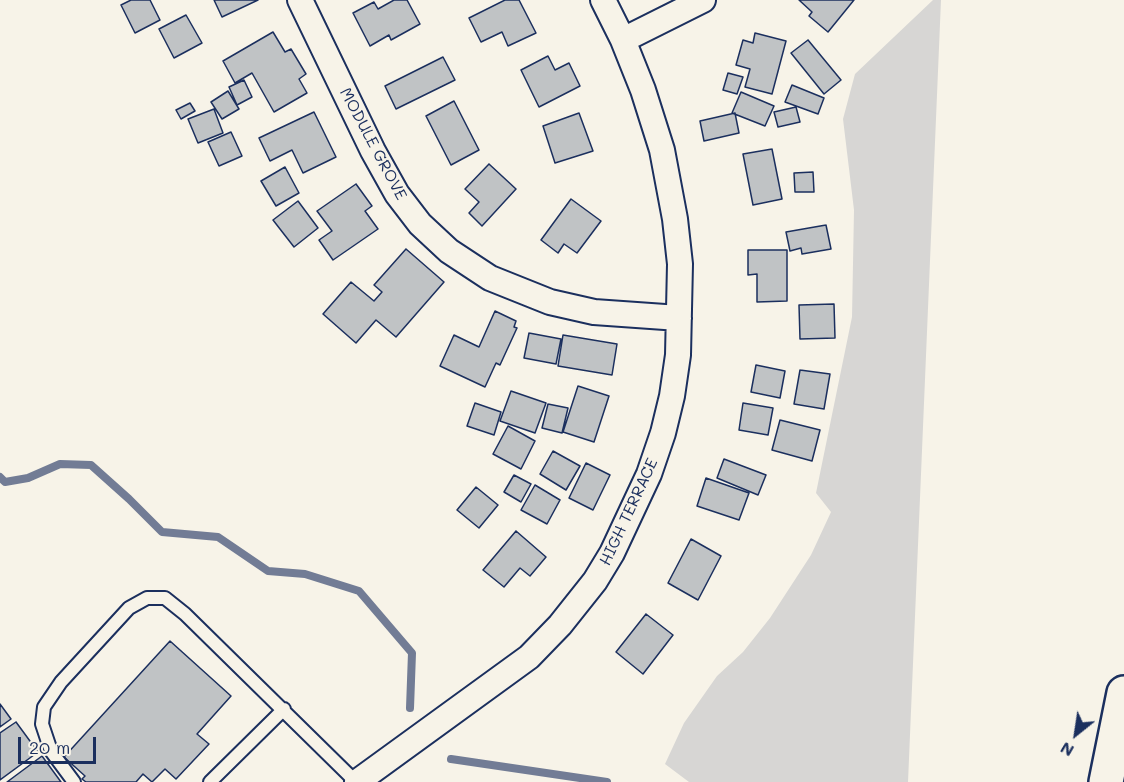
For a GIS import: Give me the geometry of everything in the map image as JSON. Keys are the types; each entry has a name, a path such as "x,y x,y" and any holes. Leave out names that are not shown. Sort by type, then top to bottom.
{"highway":[{"path":"1106,782 1124,693"}],"street":[{"name":"MODULE GROVE","path":"300,0 373,151 397,194 420,224 449,251 490,278 550,302 594,312 679,318"},
{"name":"HIGH TERRACE","path":"356,782 529,657 560,625 595,581 626,526 650,474 663,433 674,386 678,355 680,264 675,219 662,150 643,90 623,40 603,0"},
{"path":"623,40 703,0"}],"lane":[{"path":"75,782 51,751 42,724 44,707 62,682 129,608 147,598 165,598 185,614 284,709 356,782"},
{"path":"210,782 284,709"}],"shaded area":[{"path":"933,0 941,0 908,782 689,782 665,764 684,723 717,676 743,652 770,618 811,555 831,512 816,493 852,317 854,210 843,119 855,74"}],"building":[{"path":"131,0 150,0 160,20 135,33 121,5"},
{"path":"214,0 258,0 222,17"},
{"path":"394,0 407,0 420,24 391,40 389,35 370,46 353,13 374,2 378,9"},
{"path":"505,0 519,0 536,33 508,46 502,32 481,42 469,18"},
{"path":"799,0 854,0 828,32 809,16 812,12"},
{"path":"186,15 202,43 174,58 159,29"},
{"path":"273,32 285,52 291,49 306,74 299,79 307,93 274,112 252,73 235,83 223,61"},
{"path":"755,33 786,41 772,94 745,87 750,69 736,65 743,40 753,43"},
{"path":"808,40 841,80 824,94 791,53"},
{"path":"548,56 555,70 569,63 580,86 539,107 521,70"},
{"path":"443,57 455,80 396,109 385,86"},
{"path":"728,73 743,77 737,94 723,90"},
{"path":"244,80 252,97 237,105 229,87"},
{"path":"792,85 824,98 818,114 785,102"},
{"path":"228,91 239,109 222,119 211,102"},
{"path":"741,92 774,106 765,126 732,113"},
{"path":"454,101 479,150 451,165 426,116"},
{"path":"190,103 195,111 181,119 176,110"},
{"path":"796,107 800,122 778,127 774,112"},
{"path":"214,109 223,133 198,143 188,119"},
{"path":"314,112 336,157 303,173 292,150 270,161 259,138"},
{"path":"579,113 593,151 555,163 543,126"},
{"path":"735,113 739,133 704,141 700,121"},
{"path":"231,132 242,156 219,166 208,142"},
{"path":"772,149 782,199 753,205 743,154"},
{"path":"489,164 516,189 482,226 469,213 479,202 465,189"},
{"path":"285,167 299,193 276,206 261,181"},
{"path":"813,172 814,192 795,192 794,173"},
{"path":"356,184 372,206 365,211 378,229 333,260 319,240 332,231 317,211"},
{"path":"571,199 601,221 577,253 564,244 558,253 541,240"},
{"path":"298,201 318,228 294,247 273,220"},
{"path":"826,225 831,249 802,254 801,248 790,251 786,232"},
{"path":"406,249 444,282 396,337 376,320 356,343 323,314 351,282 374,301 382,292 374,285"},
{"path":"748,250 787,250 787,301 757,302 757,274 748,275"},
{"path":"834,304 835,338 800,339 799,305"},
{"path":"495,311 516,321 514,327 517,328 500,365 496,363 485,387 440,366 454,335 479,347"},
{"path":"529,333 561,339 556,364 524,358"},
{"path":"563,335 617,344 612,375 558,366"},
{"path":"756,365 785,371 780,398 751,392"},
{"path":"800,370 830,374 824,409 794,404"},
{"path":"578,386 609,396 594,442 563,432"},
{"path":"511,391 546,403 535,433 500,421"},
{"path":"475,403 501,412 494,435 467,426"},
{"path":"743,403 773,408 768,435 739,430"},
{"path":"548,404 568,408 562,433 542,428"},
{"path":"780,420 820,430 812,461 772,450"},
{"path":"508,426 535,441 521,469 493,454"},
{"path":"553,451 580,466 566,490 540,474"},
{"path":"724,459 766,475 758,495 717,478"},
{"path":"586,463 610,475 593,510 569,498"},
{"path":"514,475 531,484 521,502 504,492"},
{"path":"706,478 749,493 739,520 697,506"},
{"path":"535,485 560,500 547,524 521,510"},
{"path":"476,487 498,505 479,528 457,510"},
{"path":"516,531 546,557 530,576 520,568 504,587 483,570"},
{"path":"691,539 721,556 698,600 668,583"},
{"path":"646,614 673,635 643,674 616,652"},
{"path":"170,641 231,696 197,734 209,744 176,779 165,769 152,782 143,774 136,782 86,782 82,779 85,776 64,757"},
{"path":"0,704 11,719 0,727"},
{"path":"16,722 38,752 0,780 0,733"},
{"path":"42,756 61,782 7,782"}],"waterway":[{"path":"0,477 5,482 28,478 60,464 91,465 162,532 218,537 268,571 305,574 359,591 412,653 410,708"},
{"path":"451,759 607,782"}]}
